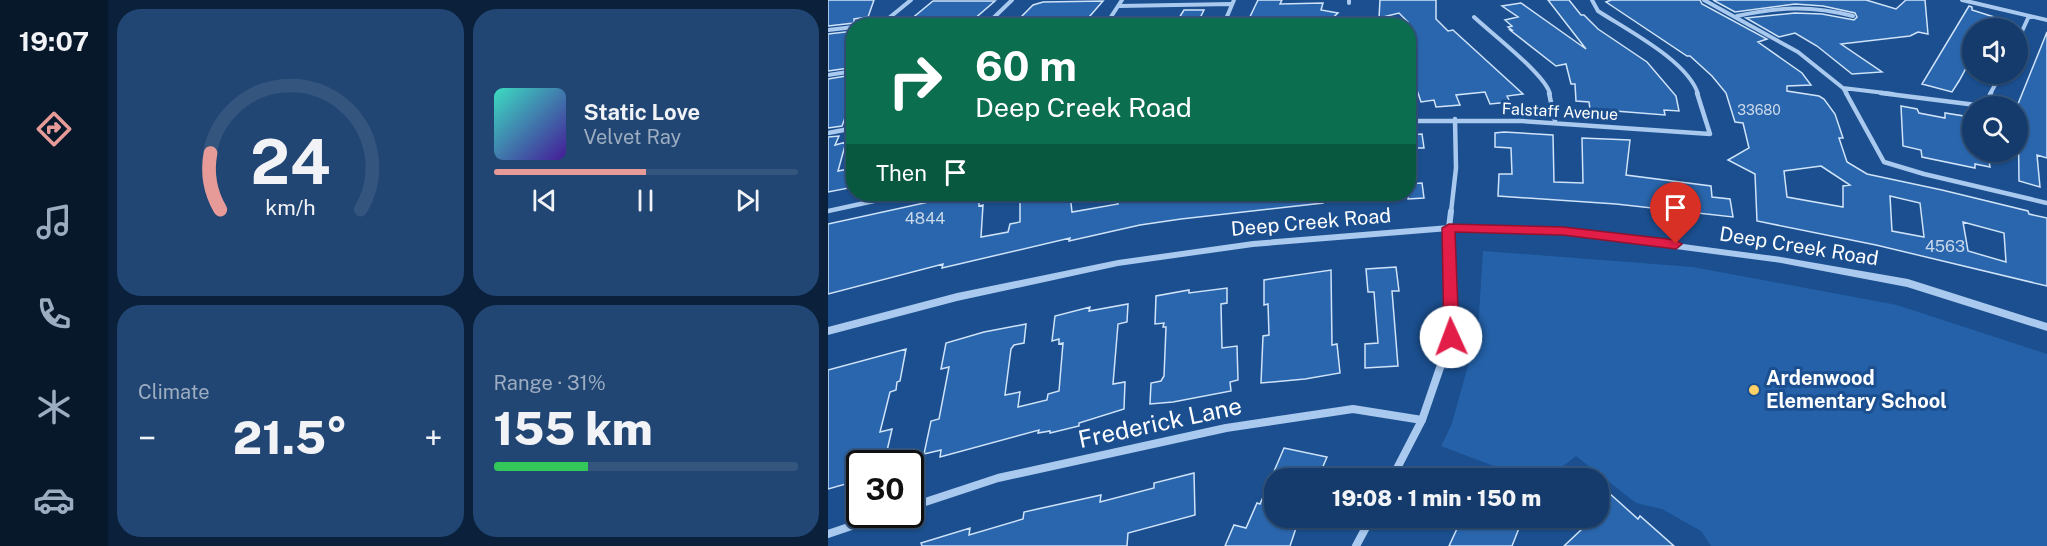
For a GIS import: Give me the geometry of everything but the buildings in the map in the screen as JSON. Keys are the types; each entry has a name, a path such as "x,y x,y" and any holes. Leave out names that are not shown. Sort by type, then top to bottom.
{"street":[{"path":"889,18 911,0"},
{"path":"994,18 1012,0"},
{"path":"1111,18 1122,0"},
{"name":"Falstaff Avenue","path":"1416,121 1455,119 1555,121 1710,134 1695,85 1674,62 1598,11 1592,0"},
{"path":"1704,0 1798,52 1843,88 1884,162 1924,174 2047,203"},
{"path":"1962,0 2047,20"},
{"path":"1119,6 1232,2 1226,18"},
{"path":"1736,16 1801,5 1853,16"},
{"path":"1474,17 1543,80 1551,93 1555,121"},
{"path":"828,30 846,28"},
{"path":"828,75 846,72"},
{"path":"1843,88 1984,106 1996,84"},
{"path":"1397,468 1422,420 1451,337 1449,228 1456,168 1455,119"},
{"path":"828,133 846,130"},
{"path":"828,211 874,201"},
{"name":"Deep Creek Road","path":"828,331 957,297 1118,263 1253,244 1449,228 1563,231 1781,260 1908,283 2047,327"},
{"name":"Frederick Lane","path":"924,502 998,478 1226,428 1353,409 1422,420"},
{"path":"828,534 846,528"},
{"path":"1356,546 1366,528"}],"shaded area":[{"name":"Ardenwood Elementary School","path":"1483,251 1693,267 1897,305 2047,354 2047,546 1711,546 1701,531 1662,509 1636,503 1609,482 1609,468 1591,468 1576,456 1561,468 1499,468 1441,446 1451,426 1478,331"}],"place":[{"name":"Ardenwood Elementary School","path":"1754,390"}],"route":[{"path":"1451,337 1449,228 1563,231 1676,244"}]}
